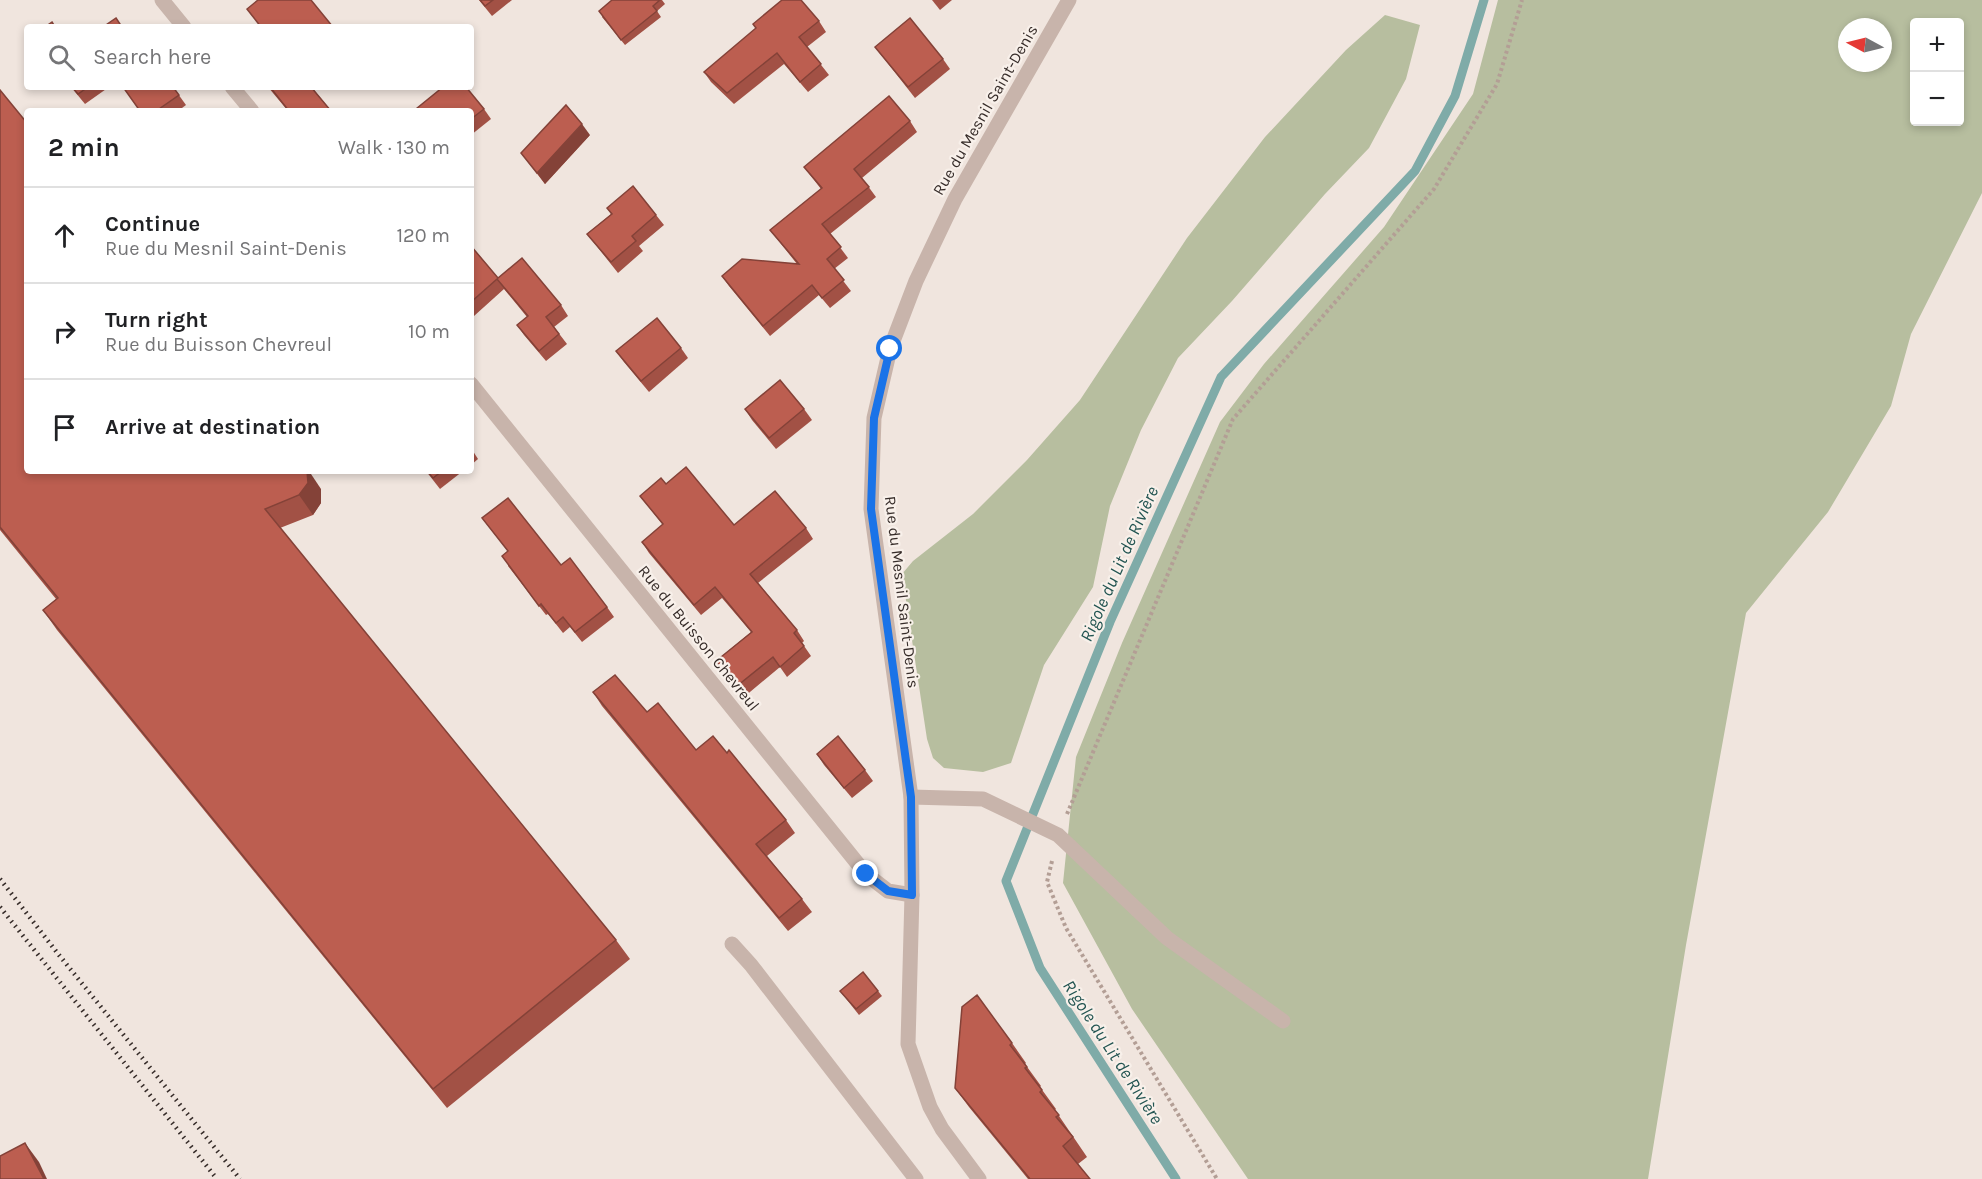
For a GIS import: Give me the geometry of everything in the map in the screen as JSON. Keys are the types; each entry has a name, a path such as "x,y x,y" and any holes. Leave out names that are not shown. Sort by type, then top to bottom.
{"street":[{"path":"162,0 182,24"},
{"name":"Rue du Mesnil Saint-Denis","path":"979,1179 942,1130 930,1107 908,1044 912,895 911,797 871,509 874,418 890,349 916,281 955,199 1069,0"},
{"path":"234,90 250,108"},
{"name":"Rue du Buisson Chevreul","path":"474,388 866,874 888,891 912,895"},
{"path":"911,797 983,799 1053,833 1167,938 1282,1021"},
{"path":"732,944 751,965 916,1179"}],"path":[{"path":"1217,1179 1066,928 1047,882 1053,833 1233,419 1434,189 1497,84 1522,0"}],"green space":[{"path":"1498,0 1982,0 1982,193 1911,334 1891,406 1828,512 1746,613 1686,945 1648,1179 1248,1179 1132,1009 1063,883 1076,757 1122,643 1220,422 1264,364 1384,227 1473,94"},
{"path":"1385,15 1420,25 1406,79 1369,148 1178,358 1141,430 1110,506 1093,587 1044,665 1011,763 983,772 944,768 933,758 927,739 902,574 913,561 973,514 1027,460 1080,400 1187,238 1265,137 1346,50"}],"building":[{"path":"258,0 311,0 331,24 259,24 247,9"},
{"path":"480,0 493,0 485,6"},
{"path":"612,0 660,0 653,6 657,11 621,40 599,11"},
{"path":"782,0 801,0 819,21 799,37 821,64 800,82 777,53 727,93 704,72 756,28 753,24"},
{"path":"116,18 120,24 107,24"},
{"path":"910,18 943,59 908,87 875,47"},
{"path":"0,90 24,119 24,474 307,474 308,483 299,495 265,509 616,940 433,1089 43,610 58,598 0,527"},
{"path":"125,90 175,90 179,95 160,108 138,108"},
{"path":"272,90 314,90 328,108 287,108"},
{"path":"439,90 468,90 484,109 474,117 474,108 417,108"},
{"path":"889,96 910,121 854,169 869,187 822,224 841,247 827,259 844,280 822,298 812,285 763,326 722,276 742,259 799,264 770,230 822,188 804,167"},
{"path":"566,105 582,124 537,173 521,153"},
{"path":"633,186 656,215 632,236 636,241 611,262 587,234 612,214 607,208"},
{"path":"474,250 498,278 522,258 561,305 546,317 559,334 539,351 517,325 528,316 497,279 474,299"},
{"path":"657,318 681,348 641,381 616,351"},
{"path":"780,380 804,409 769,438 745,409"},
{"path":"686,467 734,525 775,491 806,528 750,574 797,630 794,633 804,646 780,667 773,657 737,686 716,661 752,632 715,587 694,605 642,542 663,524 640,496 661,478 666,484"},
{"path":"508,498 561,565 570,558 607,607 575,632 563,617 556,623 541,604 539,606 502,556 508,551 482,518"},
{"path":"615,675 647,712 658,703 696,750 713,736 727,753 729,750 786,820 756,844 802,899 779,918 593,692"},
{"path":"838,736 865,770 844,788 817,754"},
{"path":"863,972 878,991 856,1009 840,991"},
{"path":"977,995 1012,1043 1010,1045 1042,1090 1040,1092 1059,1115 1056,1117 1073,1137 1063,1146 1090,1179 1030,1179 955,1088 962,1007"},
{"path":"25,1143 44,1179 0,1179 0,1156"}],"waterway":[{"name":"Rigole du Lit de Rivière","path":"1176,1179 1040,968 1006,881 1110,622 1221,377 1415,171 1455,96 1484,0"}],"railway":[{"path":"0,879 240,1179"},
{"path":"0,907 217,1179"}],"route":[{"path":"866,874 888,891 912,895 911,797 871,509 874,418 890,349"}]}
